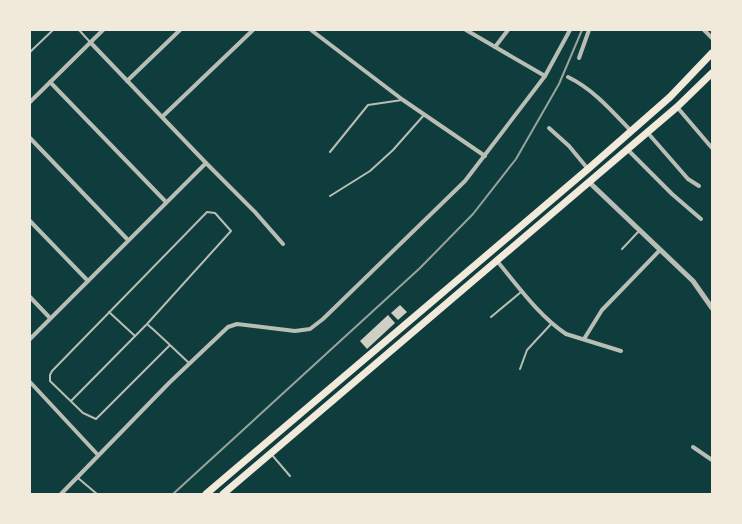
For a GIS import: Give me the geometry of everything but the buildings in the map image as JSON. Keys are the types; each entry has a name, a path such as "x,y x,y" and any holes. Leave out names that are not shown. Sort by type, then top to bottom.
{"highway":[{"path":"206,494 588,169 670,97 712,53"},
{"path":"224,494 270,453 677,107 712,73"}],"street":[{"path":"30,102 103,30"},
{"path":"127,80 180,30"},
{"path":"163,116 254,30"},
{"path":"311,30 403,100 486,156"},
{"path":"466,30 545,76"},
{"path":"495,47 508,30"},
{"path":"61,494 189,363 232,324 295,331 310,329 323,319 465,181 486,156 545,76 570,30"},
{"path":"579,58 589,30"},
{"path":"704,30 712,38"},
{"path":"90,42 255,212 283,244"},
{"path":"568,77 578,82 597,97 630,131"},
{"path":"50,82 166,202"},
{"path":"677,107 712,148"},
{"path":"549,128 569,146 588,169"},
{"path":"647,132 688,178 699,186"},
{"path":"30,138 128,240"},
{"path":"627,149 672,194 701,219"},
{"path":"30,339 206,163"},
{"path":"589,182 693,281 712,308"},
{"path":"30,221 88,281"},
{"path":"584,339 602,310 660,250"},
{"path":"497,261 552,324 566,334 621,351"},
{"path":"30,297 50,318"},
{"path":"30,382 98,455"},
{"path":"692,447 712,460"}],"lane":[{"path":"30,52 53,30"},
{"path":"79,30 90,42"},
{"path":"330,152 368,105 403,100"},
{"path":"330,196 365,175 376,166 393,150 424,114"},
{"path":"71,401 147,324 232,231 215,213 207,212 109,312 50,375 50,381 83,413 96,419 170,345"},
{"path":"622,249 639,231"},
{"path":"491,317 522,291"},
{"path":"109,312 135,336"},
{"path":"147,324 189,363"},
{"path":"520,369 527,350 552,324"},
{"path":"270,453 290,476"},
{"path":"78,477 97,494"}],"railway":[{"path":"173,494 420,268 473,214 516,159 559,84 582,30"}]}
